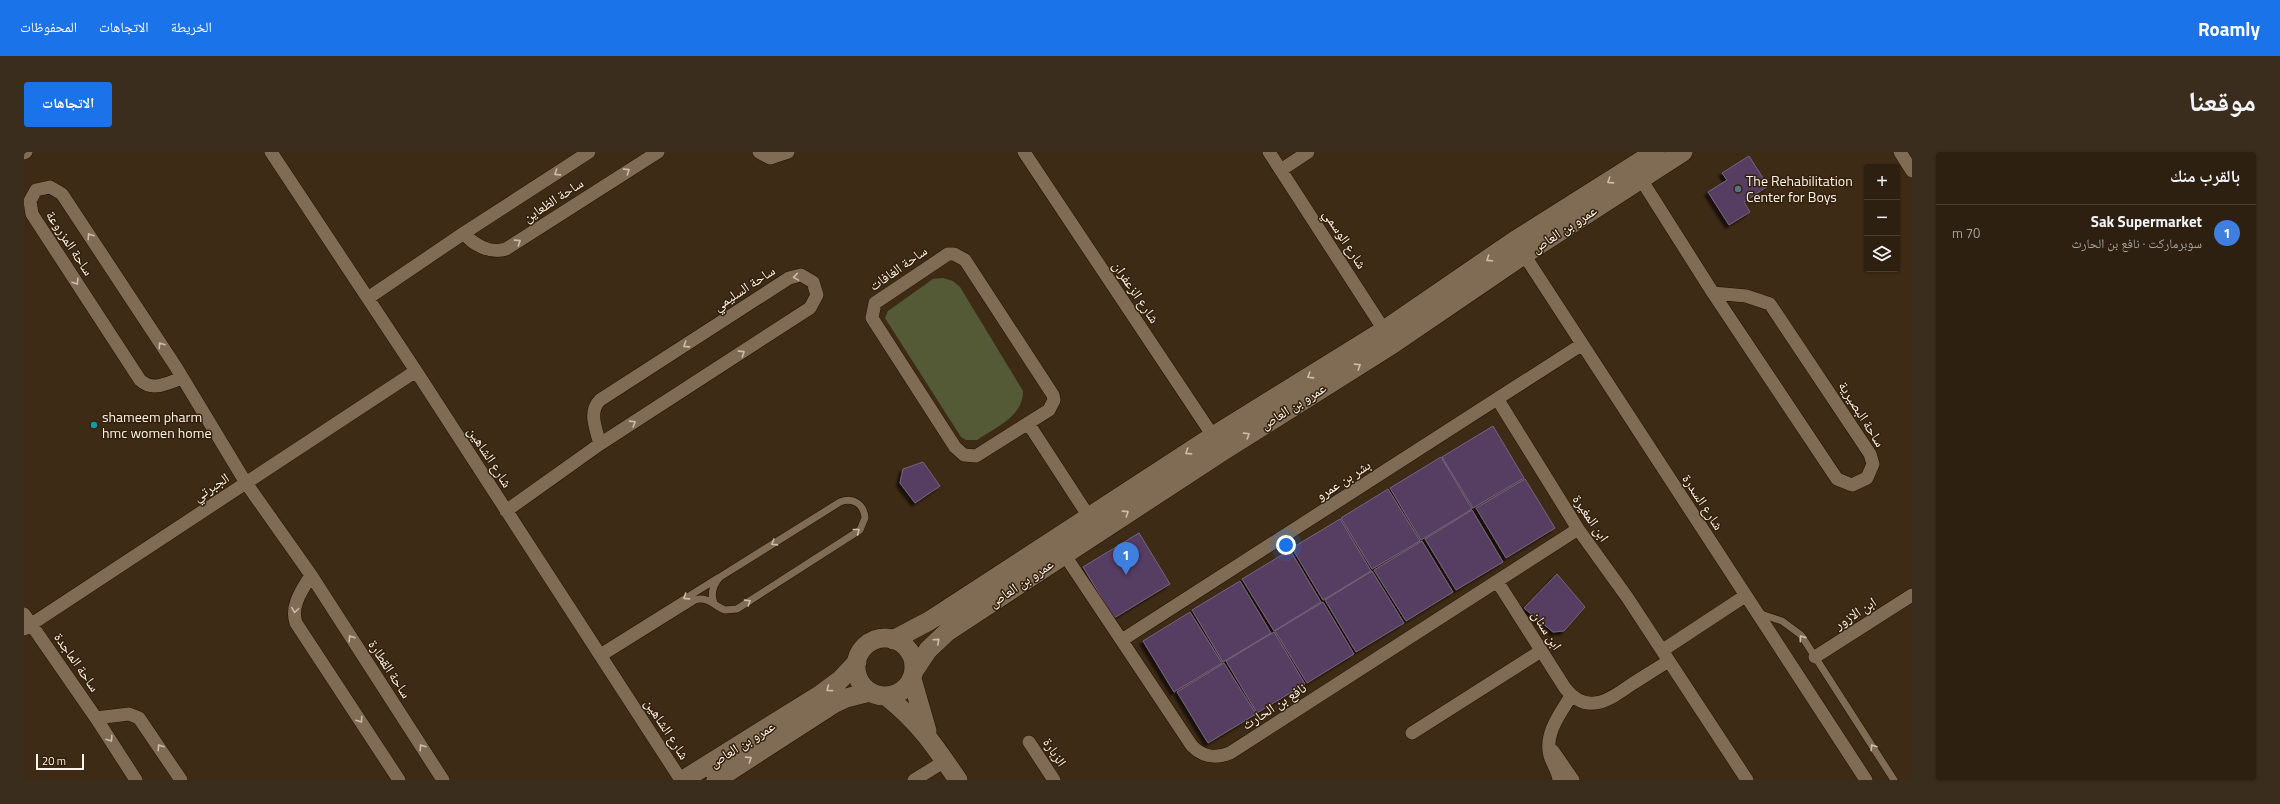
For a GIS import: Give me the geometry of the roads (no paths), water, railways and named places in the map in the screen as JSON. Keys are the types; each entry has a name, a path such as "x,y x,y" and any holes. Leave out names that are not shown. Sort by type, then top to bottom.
{"street":[{"name":"شارع الشاهين","path":"271,152 416,371 682,780"},
{"name":"ساحة الظعاين","path":"368,298 464,233 589,152"},
{"name":"ساحة الظعاين","path":"464,233 470,240 490,250 506,249 658,152"},
{"path":"759,152 770,158 788,152"},
{"name":"شارع الزعفران","path":"1024,152 1218,443"},
{"name":"شارع الوسمي","path":"1269,152 1388,337"},
{"path":"1281,170 1308,152"},
{"name":"عمرو بن العاص","path":"1636,173 1655,152"},
{"name":"عمرو بن العاص","path":"913,675 920,660 937,640 1060,547 1218,443 1388,337 1520,248 1636,173 1683,152"},
{"path":"1900,152 1912,171"},
{"name":"ساحة البصيرية","path":"1636,173 1713,293 1837,479 1847,485 1852,485 1867,478 1873,464 1870,454 1770,304 1756,298 1746,296 1713,293"},
{"name":"ساحة المزروعة","path":"182,378 155,387 144,384 140,380 32,214 30,201 36,190 50,187 62,194 182,378 246,483"},
{"name":"شارع السدرة","path":"1520,248 1581,345 1866,780"},
{"name":"ساحة الغافات","path":"954,254 960,256 965,260 1054,395 1054,400 1049,410 1028,423 976,456 970,456 959,452 873,323 871,313 875,304 941,256 954,254"},
{"name":"ساحة السليمي","path":"506,511 600,444 810,308 817,296 813,282 801,275 789,278 600,400 596,405 593,416 600,444"},
{"name":"بشر بن عمرو","path":"1122,640 1498,400 1581,345"},
{"name":"الجبرتي","path":"26,622 246,483 416,371"},
{"name":"ابن المغيرة","path":"1498,400 1578,529 1627,596 1747,780"},
{"path":"1028,423 1094,524"},
{"name":"ساحة القطارة","path":"246,483 311,575 443,780"},
{"name":"نافع بن الحارث","path":"1060,547 1192,746 1203,754 1224,756 1578,529"},
{"name":"عمرو بن العاص","path":"893,640 1060,547"},
{"path":"311,575 296,605 294,616 296,622 399,780"},
{"name":"ابن سنان","path":"1497,582 1571,696"},
{"name":"ابن الازور","path":"1815,657 1912,595"},
{"path":"1559,780 1551,757 1551,731 1571,696 1584,702 1592,703 1608,700 1745,596"},
{"name":"ساحة الماجدة","path":"26,622 96,718 136,780"},
{"path":"928,736 913,675 912,655 904,646 893,640 885,638 870,643 859,655 857,662 859,679 909,715 928,736 958,780"},
{"path":"1412,733 1541,651"},
{"name":"عمرو بن العاص","path":"682,780 821,694 840,680 857,662"},
{"path":"878,694 901,691 913,675"},
{"name":"عمرو بن العاص","path":"716,780 835,703 846,698 878,694"},
{"path":"96,718 129,714 139,718 181,780"},
{"name":"الزبارة","path":"1029,742 1053,780"},
{"path":"1550,749 1559,757 1573,780"},
{"path":"914,780 945,761"}],"lane":[{"path":"853,501 863,510 864,523 857,532 737,609 725,610 714,603 702,599 694,600 600,656 720,577 840,502 853,501"},
{"path":"714,603 712,592 715,582 720,577"},
{"path":"1758,613 1789,624 1800,635 1894,780"}],"place":[{"name":"The Rehabilitation Center for Boys","path":"1738,189"},
{"name":"shameem pharm hmc women home","path":"94,425"},
{"name":"Sak Supermarket","path":"1126,575"}]}
